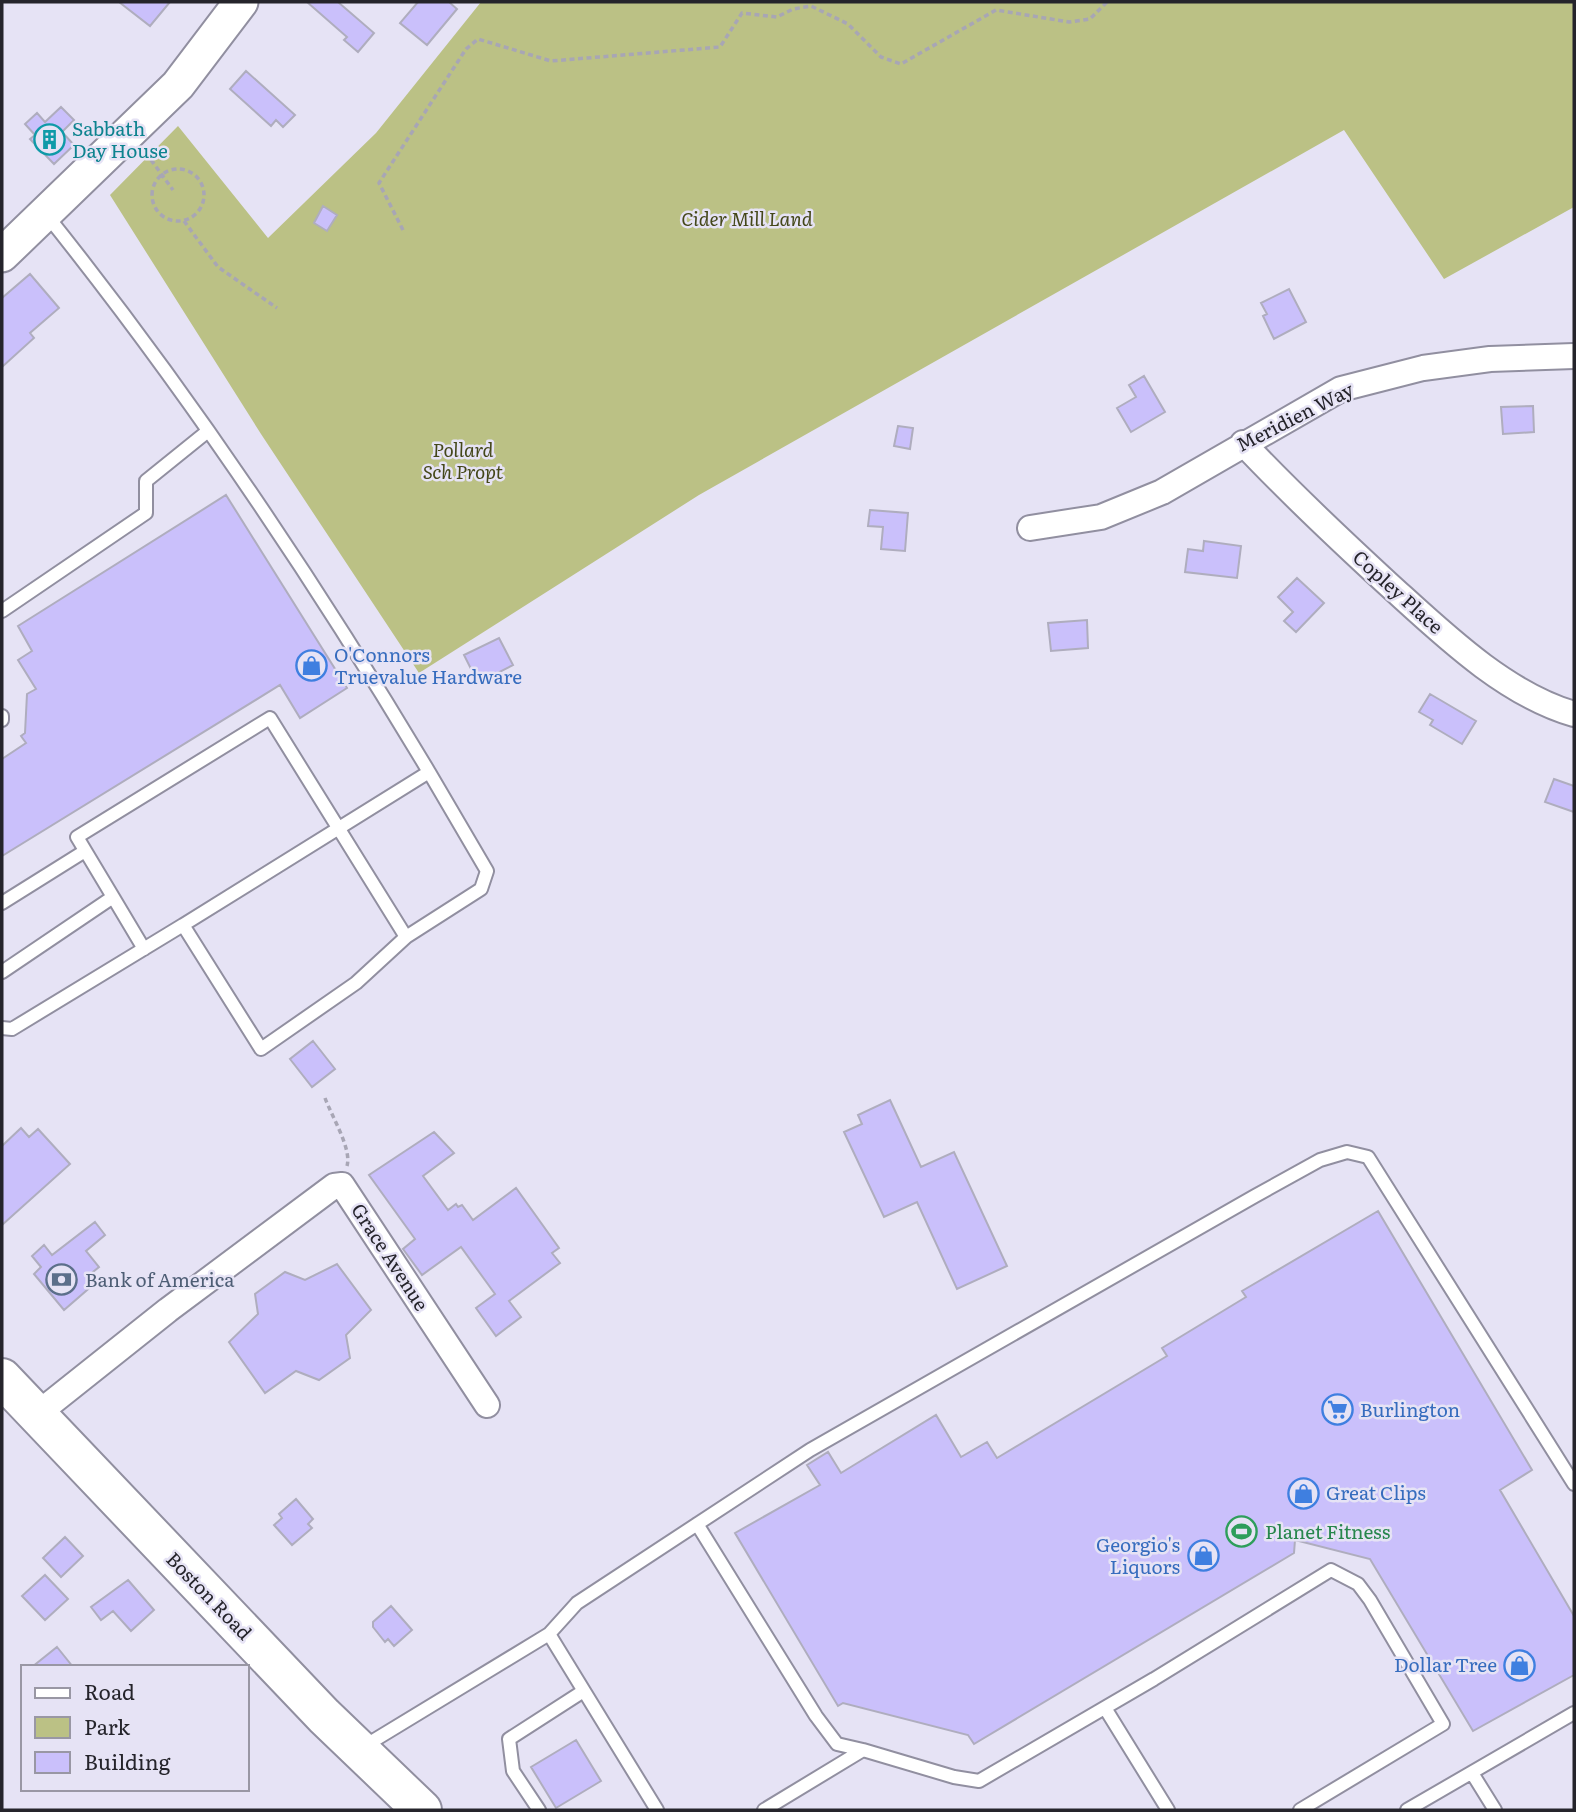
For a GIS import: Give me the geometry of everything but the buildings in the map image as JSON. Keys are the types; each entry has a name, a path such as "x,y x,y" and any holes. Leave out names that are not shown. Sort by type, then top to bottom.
{"main road":[{"path":"2,255 178,85 241,2"},
{"name":"Boston Road","path":"2,1378 359,1750 422,1810"}],"street":[{"name":"Meridien Way","path":"1030,528 1113,512 1162,492 1341,389 1389,375 1490,359 1574,356"},
{"name":"Copley Place","path":"1243,443 1310,512 1416,610 1491,672 1561,710 1574,713"},
{"name":"Grace Avenue","path":"36,1415 168,1310 334,1186 342,1185 487,1405"}],"lane":[{"path":"45,213 208,431 369,671 487,871 481,889 406,937 356,983 261,1049 183,925"},
{"path":"2,611 146,513 146,481 208,431"},
{"path":"144,949 77,837 270,718 406,937"},
{"path":"2,1028 12,1029 429,772"},
{"path":"2,903 85,850"},
{"path":"2,972 113,897"},
{"path":"359,1750 549,1634 577,1604 810,1450 1320,1160 1347,1152 1368,1157 1574,1484"},
{"path":"697,1524 837,1744 979,1782 1331,1570 1358,1584 1370,1600 1443,1724 1300,1810"},
{"path":"549,1634 582,1692 657,1810"},
{"path":"539,1810 513,1771 509,1740 582,1692"},
{"path":"1105,1708 1168,1810"},
{"path":"1407,1810 1574,1713"},
{"path":"764,1810 863,1750"},
{"path":"1472,1773 1495,1810"}],"path":[{"path":"403,230 379,183 466,48 478,39 551,61 720,47 742,13 777,17 793,9 811,6 848,24 881,57 901,64 996,10 1069,22 1090,19 1107,2"},
{"path":"141,146 173,190"},
{"path":"185,169 199,179 203,187 203,204 198,212 184,220 167,218 155,207 152,190 162,174 185,169"},
{"path":"184,220 218,267 277,308"},
{"path":"326,1098 350,1157 342,1185"}],"green space":[{"name":"Cider Mill Land","path":"481,2 1574,2 1574,207 1444,279 1344,130 699,495 419,673 261,434 110,195 178,126 268,238 376,133"}],"place":[{"name":"Sabbath Day House","path":"49,140"},
{"name":"O'Connors Truevalue Hardware","path":"311,666"},
{"name":"Bank of America","path":"62,1280"},
{"name":"Burlington","path":"1337,1410"},
{"name":"Great Clips","path":"1303,1493"},
{"name":"Planet Fitness","path":"1242,1532"},
{"name":"Georgio's Liquors","path":"1203,1556"},
{"name":"Dollar Tree","path":"1520,1665"}],"park label":[{"name":"Pollard Sch Propt","path":"463,461"}]}
